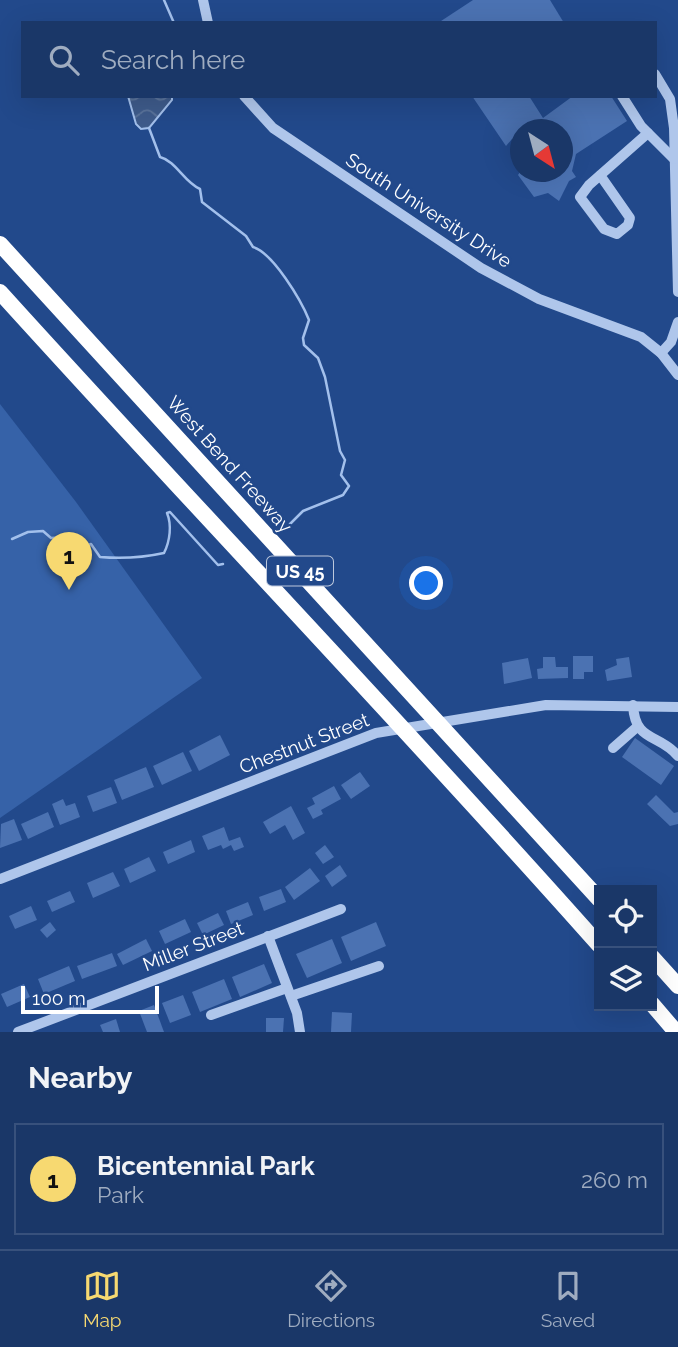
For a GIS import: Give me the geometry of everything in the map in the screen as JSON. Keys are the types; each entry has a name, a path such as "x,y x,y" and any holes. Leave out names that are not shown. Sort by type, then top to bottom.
{"highway":[{"name":"West Bend Freeway","path":"0,244 594,894"},
{"name":"US 45","path":"0,292 166,475 504,836 594,938"},
{"path":"657,963 678,986"},
{"path":"657,1010 676,1032"}],"street":[{"path":"203,0 208,21"},
{"path":"657,77 670,99 676,146 674,159 678,291"},
{"name":"South University Drive","path":"246,98 274,128 481,268 540,299 641,337 661,353 678,375"},
{"path":"623,98 648,133 674,159"},
{"path":"600,175 630,218 628,225 617,234 604,229 580,197 582,191 600,175 648,133"},
{"path":"661,353 671,342 678,322"},
{"name":"Chestnut Street","path":"0,879 376,733 546,705 678,707"},
{"path":"633,705 634,722 638,727 678,756"},
{"path":"613,748 638,727"},
{"name":"Miller Street","path":"18,1032 341,909"},
{"path":"268,936 289,992 300,1032"},
{"path":"211,1015 379,966"}],"shaded area":[{"path":"0,404 76,502 202,678 0,818"}],"water":[{"path":"129,98 172,98 149,128 141,129 136,124"}],"building":[{"path":"473,0 550,0 563,21 441,21"},
{"path":"473,98 530,98 543,118 570,98 612,98 627,121 576,154 573,167 573,119 510,119 510,141 506,146"},
{"path":"523,182 568,182 559,201 548,193 534,197"},
{"path":"573,656 593,656 593,672 584,672 584,679 573,679"},
{"path":"543,657 555,657 556,667 568,667 568,678 538,679 537,669 543,668"},
{"path":"629,657 632,677 607,681 605,670 617,665 616,659"},
{"path":"528,658 532,678 504,684 502,663"},
{"path":"220,735 230,755 199,771 189,751"},
{"path":"635,738 674,766 661,785 622,757"},
{"path":"183,752 192,771 162,785 153,766"},
{"path":"146,767 154,787 122,800 114,780"},
{"path":"360,772 370,786 351,799 341,785"},
{"path":"334,786 341,799 321,810 323,814 313,819 307,808 315,804 312,798"},
{"path":"111,787 117,803 93,812 87,796"},
{"path":"656,795 674,813 678,812 678,824 670,826 647,804"},
{"path":"63,799 66,806 75,803 80,817 60,825 52,804"},
{"path":"291,806 305,833 293,840 285,825 270,834 263,822"},
{"path":"48,812 54,827 28,839 21,824"},
{"path":"14,819 22,840 0,848 1,824"},
{"path":"224,827 229,841 240,837 244,847 234,851 231,845 223,849 221,845 208,850 202,836"},
{"path":"191,840 195,852 168,864 163,852"},
{"path":"325,845 334,857 323,864 315,853"},
{"path":"149,857 156,871 130,883 124,869"},
{"path":"340,865 347,876 332,887 325,876"},
{"path":"310,868 320,881 294,900 285,887"},
{"path":"113,872 120,886 93,898 87,883"},
{"path":"281,889 286,902 264,911 259,897"},
{"path":"70,891 75,902 52,912 47,901"},
{"path":"248,902 253,915 231,924 226,911"},
{"path":"31,906 37,920 15,929 9,916"},
{"path":"218,913 224,925 203,935 197,923"},
{"path":"185,919 191,932 165,944 159,931"},
{"path":"50,922 56,930 47,938 40,930"},
{"path":"376,922 386,946 351,961 341,937"},
{"path":"146,939 152,951 123,965 117,954"},
{"path":"332,939 342,963 307,978 296,954"},
{"path":"112,953 117,966 82,979 77,966"},
{"path":"264,964 272,983 240,997 232,977"},
{"path":"69,966 75,981 44,994 38,979"},
{"path":"224,979 232,999 200,1012 192,992"},
{"path":"24,984 30,997 7,1007 1,994"},
{"path":"183,995 191,1015 170,1023 162,1003"},
{"path":"154,1005 164,1032 147,1032 139,1011"},
{"path":"332,1012 352,1013 351,1032 331,1032"},
{"path":"266,1018 284,1018 283,1032 266,1032"},
{"path":"116,1019 120,1032 103,1032 100,1025"}],"waterway":[{"path":"164,0 173,21"},
{"path":"149,128 160,157 166,159 200,189 202,202 246,236 253,247 269,258 293,290 309,320 303,338 304,345 318,358 325,377 340,451 345,460 341,475 349,486 343,495 303,511 290,524"},
{"path":"12,539 28,532 43,531 51,538 68,537 71,545 78,549 91,544 100,557 132,558 156,555 164,553 166,548 170,528 167,513 170,512 218,565 223,564"}],"place":[{"name":"Bicentennial Park","path":"69,590"}]}
